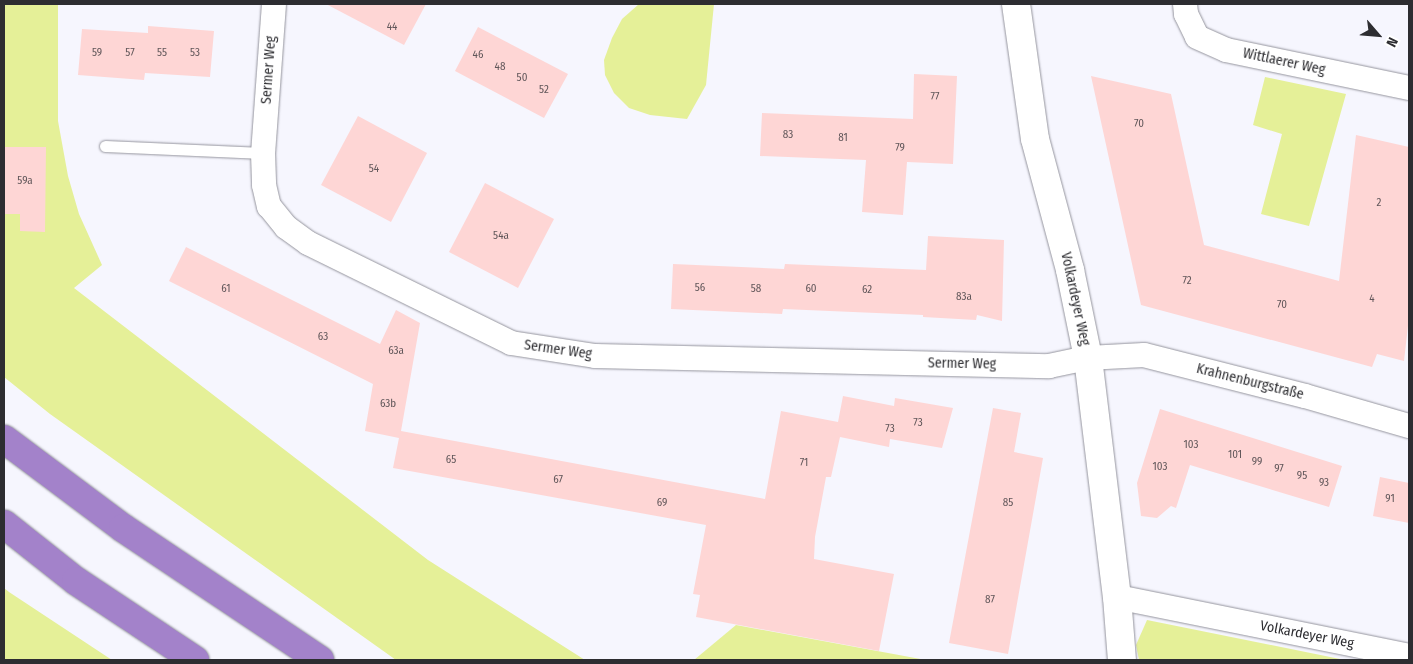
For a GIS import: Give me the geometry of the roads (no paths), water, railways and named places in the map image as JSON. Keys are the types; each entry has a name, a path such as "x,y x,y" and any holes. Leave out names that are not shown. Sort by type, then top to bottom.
{"highway":[{"path":"4,439 123,528 320,660"},
{"path":"4,524 76,581 195,660"}],"street":[{"name":"Sermer Weg","path":"274,4 263,153 264,185 269,206 286,228 308,243 512,343 596,356 1049,366 1088,358"},
{"name":"Volkardeyer Weg","path":"1016,4 1035,139 1070,270 1088,358 1117,597 1122,660"},
{"name":"Wittlaerer Weg","path":"1185,4 1186,14 1197,37 1226,50 1409,88"},
{"name":"Krahnenburgstraße","path":"1088,358 1144,355 1305,396 1409,426"},
{"name":"Volkardeyer Weg","path":"1117,597 1409,656"}],"lane":[{"path":"105,146 263,153"}]}
